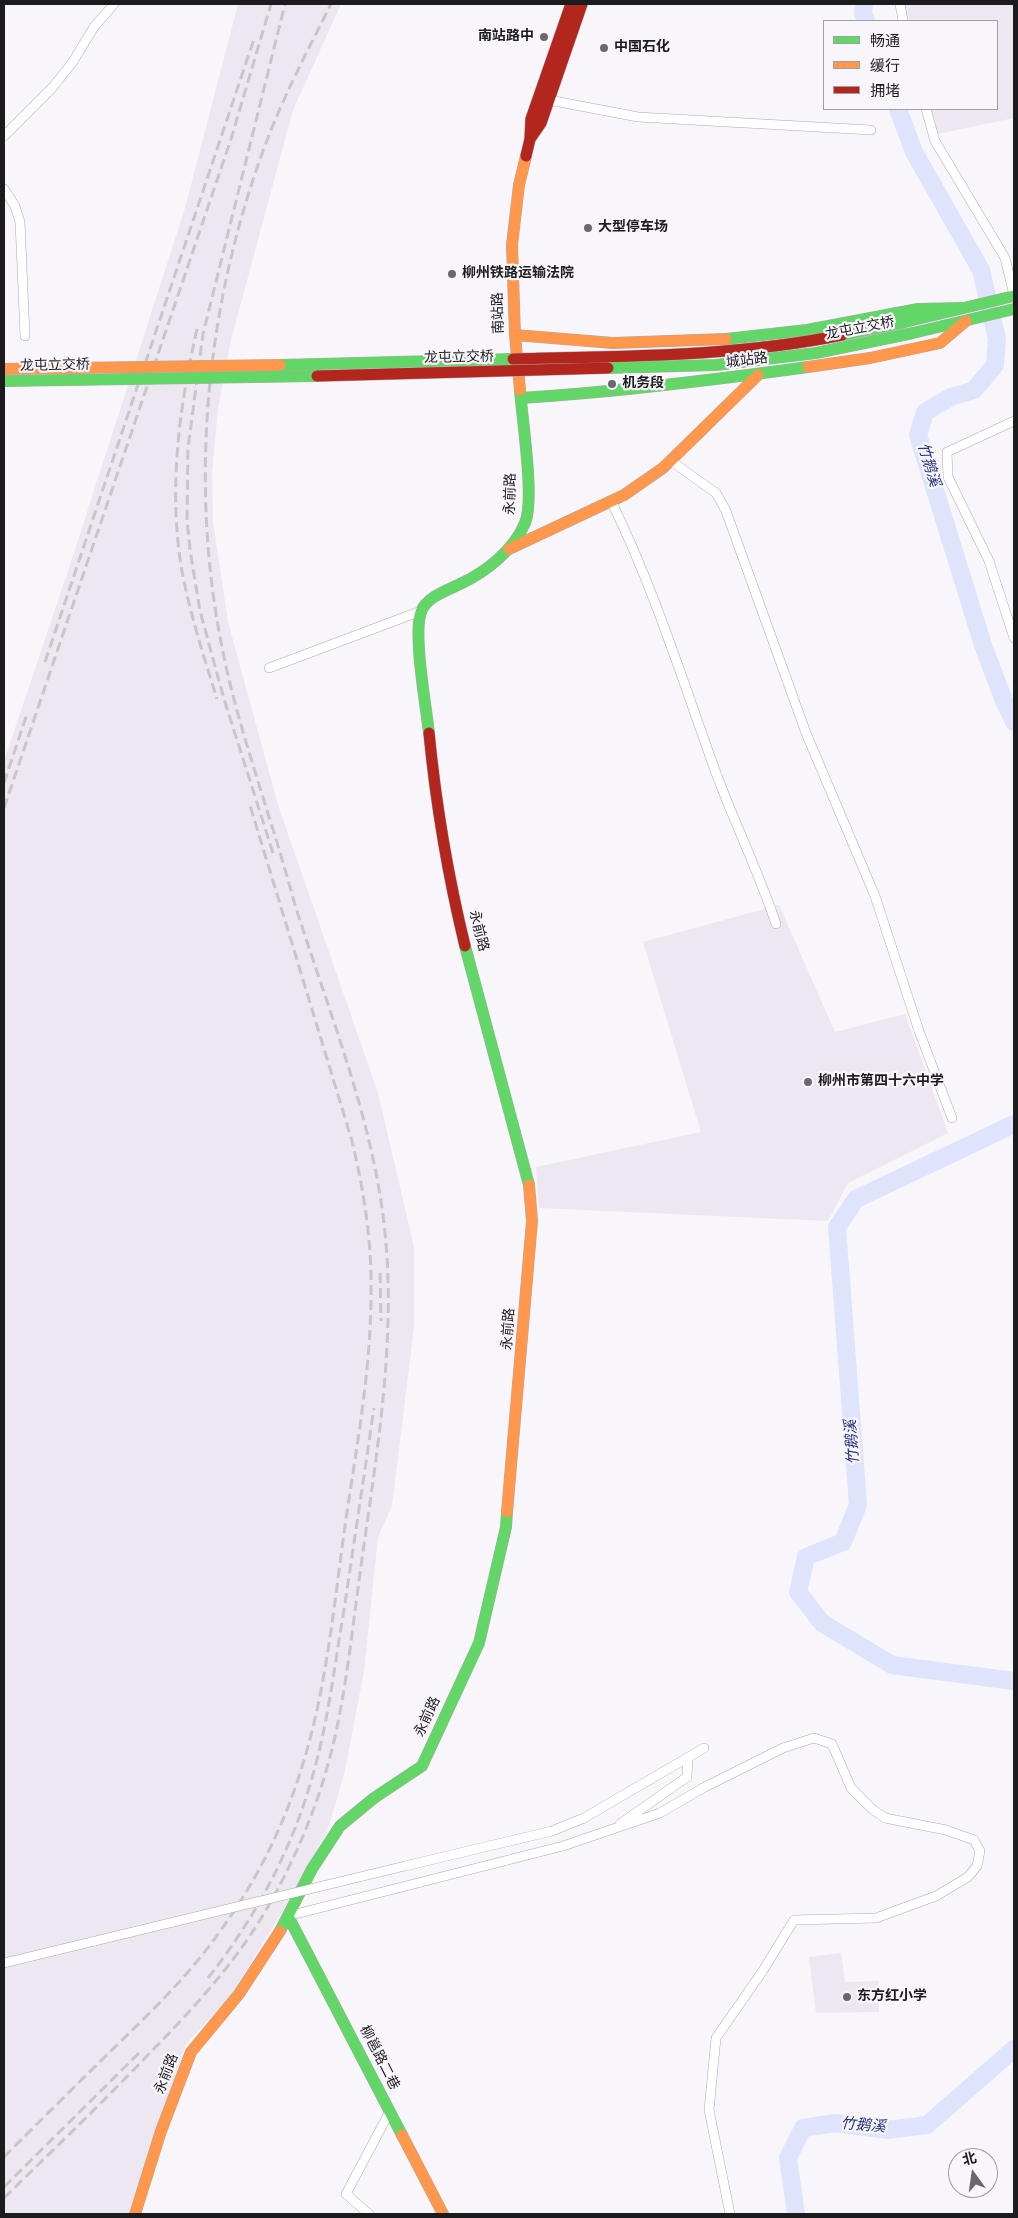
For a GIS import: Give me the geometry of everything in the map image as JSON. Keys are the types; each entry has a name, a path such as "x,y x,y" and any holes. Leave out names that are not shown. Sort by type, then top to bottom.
{"main road":[{"name":"南站路","path":"521,398 515,335 512,245 519,185 530,139 531,119 571,4"},
{"name":"南站路","path":"530,139 541,123 582,4"},
{"name":"城站路","path":"905,322 1012,296"},
{"name":"城站路","path":"515,335 614,343 712,341 806,330 918,309 966,308"},
{"name":"城站路","path":"913,333 1012,309"},
{"name":"城站路","path":"521,398 598,393 758,375 870,358 940,343 969,320"},
{"name":"龙屯立交桥","path":"4,369 377,363 677,354 715,352 816,340 905,322"},
{"name":"龙屯立交桥","path":"4,381 255,378 716,365 816,353 913,333"},
{"path":"509,549 624,495 670,461 758,375"},
{"name":"永前路","path":"134,2214 161,2131 191,2052 239,1994 288,1916 312,1869 340,1826 374,1798 422,1766 479,1643 506,1527 532,1221 528,1178 489,1040 455,904 434,786 419,641 421,612 434,597 478,576 509,549 526,522 529,493 521,398"},
{"name":"柳邕路二巷","path":"288,1916 443,2214"}],"street":[{"path":"4,136 52,88 72,63 94,26 114,4"},
{"path":"900,4 903,20"},
{"path":"549,100 638,117 871,130"},
{"path":"926,110 935,141 1005,258 1012,296"},
{"path":"4,189 15,206 20,222 25,336"},
{"path":"1014,421 948,452 948,477 989,561 1014,638"},
{"path":"670,461 716,493 726,510 806,733 875,896 919,1031 952,1118"},
{"path":"612,501 634,547 718,779 765,890 776,924"},
{"path":"269,668 421,612"},
{"path":"288,1916 563,1846 660,1814 703,1788 783,1748 814,1738 832,1744 851,1788 872,1809 885,1818 946,1830 974,1840 980,1850 976,1866 968,1877 936,1896 876,1918 794,1920 762,1972 716,2038 709,2110 730,2214"},
{"path":"4,1963 552,1831 584,1818 704,1748"},
{"path":"612,1830 687,1777 688,1758"},
{"path":"369,2214 346,2194 390,2112"}],"shaded area":[{"path":"238,4 341,4 293,110 231,340 218,408 212,473 213,522 228,622 278,805 378,1093 414,1247 414,1327 392,1506 378,1537 364,1671 345,1771 327,1832 279,1917 229,1998 186,2044 128,2214 4,2214 4,761 71,562 185,208"},
{"path":"903,4 1014,4 1014,118 938,134 931,110 998,110 998,20 908,20"},
{"name":"柳州市第四十六中学","path":"779,905 835,1032 905,1014 948,1133 848,1183 828,1221 539,1208 536,1167 701,1132 643,942"},
{"name":"东方红小学","path":"841,1953 845,1982 879,1981 879,2012 816,2013 809,1957"}],"waterway":[{"name":"竹鹅溪","path":"864,4 863,13 866,20"},
{"name":"竹鹅溪","path":"898,110 914,152 981,270 997,339 995,365 974,390 951,397 925,412 918,435 983,645 1014,722"},
{"name":"竹鹅溪","path":"1014,1124 856,1199 837,1227 858,1505 843,1542 806,1557 798,1592 822,1623 892,1665 1014,1681"},
{"name":"竹鹅溪","path":"796,2214 788,2158 803,2128 835,2123 887,2130 927,2125 1014,2049"}],"railway":[{"path":"4,808 231,139 271,4"},
{"path":"273,853 224,699 200,611 187,519 188,448 203,334 285,4"},
{"path":"4,2198 112,2092 179,2022 211,1987 254,1930 286,1873 318,1797 340,1714 347,1669 378,1445 387,1353 387,1261 383,1215 377,1176 358,1098 296,908 228,677 213,593 207,528 205,463 209,397 216,332 229,268 245,205 266,143 297,73 331,4"},
{"path":"45,662 254,39"},
{"path":"197,329 181,419 176,480 176,510 178,541 185,587 217,699"},
{"path":"4,783 27,714"},
{"path":"4,2157 173,1989 199,1959 235,1909 268,1852 294,1791 310,1739 324,1677 359,1435 369,1350 371,1293 369,1236 364,1198 352,1141 249,802"},
{"path":"380,1273 381,1321"},
{"path":"208,1978 243,1930 258,1904 285,1851 307,1796 328,1709 374,1408"},
{"path":"4,2187 142,2050"}],"traffic: fast":[{"path":"905,322 1014,296"},
{"path":"726,339 807,330 918,309 963,308"},
{"path":"913,333 1014,309"},
{"path":"842,335 905,322"},
{"path":"608,368 716,365 816,353 913,333"},
{"path":"280,365 513,359"},
{"path":"521,398 665,385 808,367"},
{"path":"4,381 317,376"},
{"path":"429,733 419,653 418,636 421,612 432,598 470,579 498,559 520,533 528,512 527,459 520,390"},
{"path":"465,946 529,1185"},
{"path":"280,1931 312,1869 340,1826 374,1798 422,1766 479,1643 506,1527 507,1512"},
{"path":"288,1916 402,2135"}],"traffic: slow":[{"path":"520,390 515,335 512,245 519,185 526,156"},
{"path":"808,367 870,358 940,343 966,321"},
{"path":"515,335 613,343 726,339"},
{"path":"4,369 280,365"},
{"path":"509,549 624,495 663,468 758,375"},
{"path":"507,1512 532,1221 529,1185"},
{"path":"135,2214 161,2131 191,2052 239,1994 280,1931"},
{"path":"402,2135 443,2214"}],"traffic: jam":[{"path":"526,156 530,139 531,119 571,4"},
{"path":"530,139 541,123 582,4"},
{"path":"513,359 637,356 761,348 842,335"},
{"path":"317,376 608,368"},
{"path":"429,733 443,840 465,946"}],"place":[{"name":"南站路中","path":"544,37"},
{"name":"中国石化","path":"604,48"},
{"name":"大型停车场","path":"588,228"},
{"name":"柳州铁路运输法院","path":"452,274"},
{"name":"机务段","path":"612,384"},
{"name":"柳州市第四十六中学","path":"808,1082"},
{"name":"东方红小学","path":"847,1997"}]}
